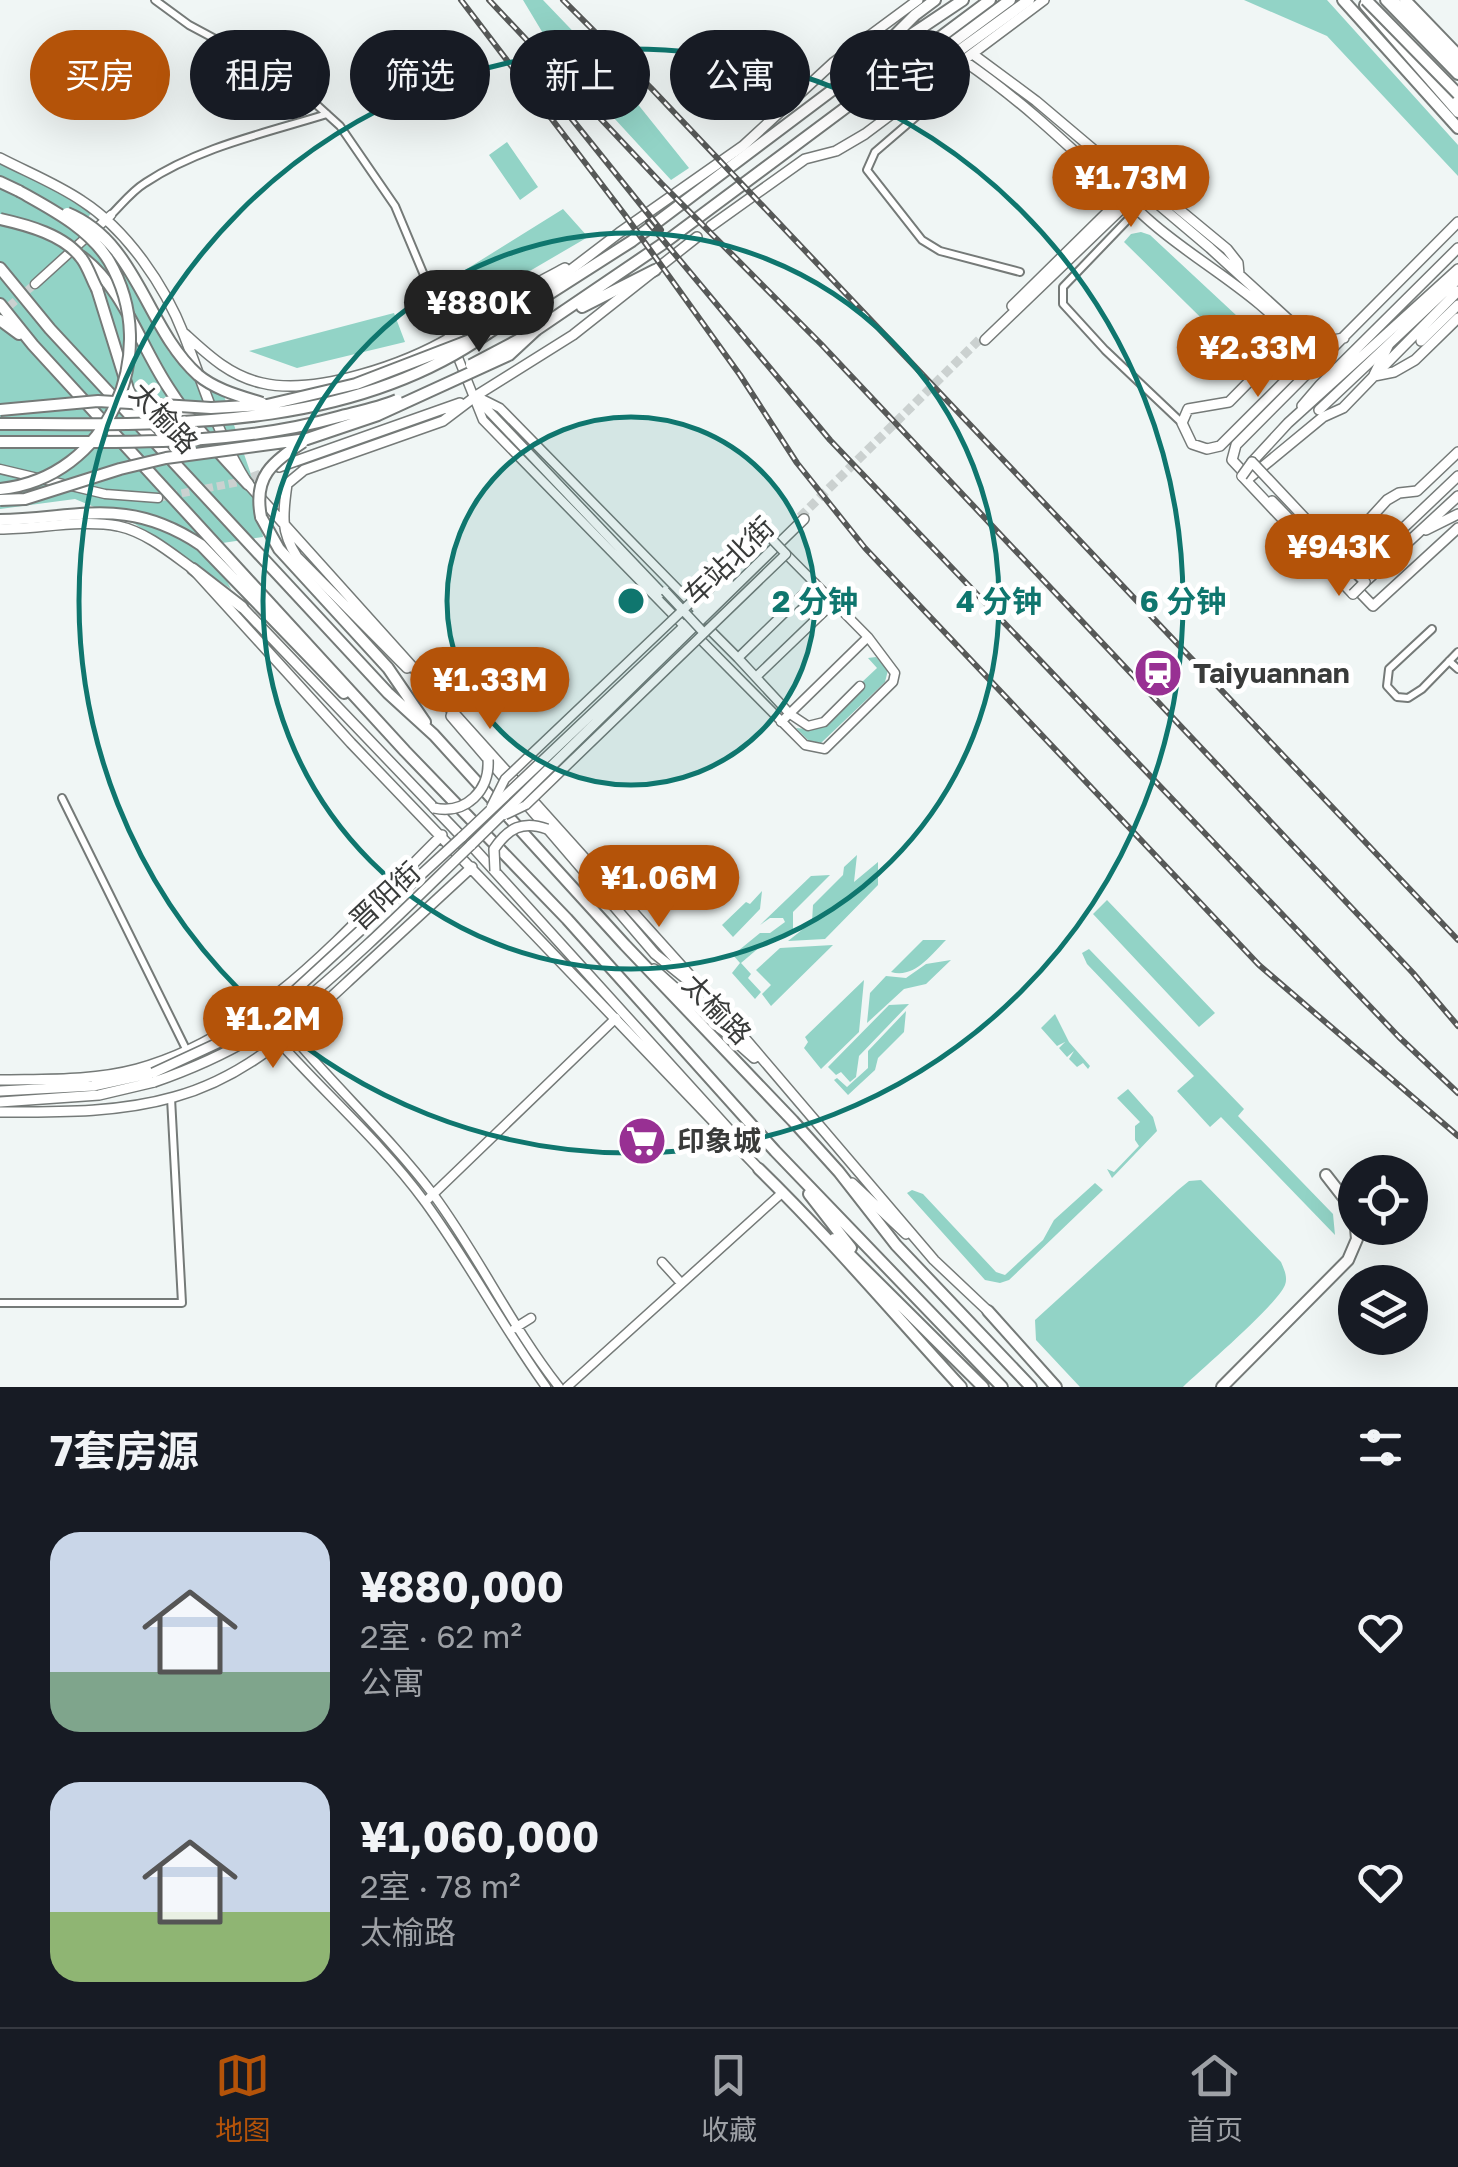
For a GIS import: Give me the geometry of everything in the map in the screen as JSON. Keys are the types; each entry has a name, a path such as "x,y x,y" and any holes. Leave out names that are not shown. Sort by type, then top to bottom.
{"highway":[{"path":"900,30 936,0"},
{"path":"918,30 962,0"},
{"path":"969,30 1010,0"},
{"path":"970,43 1029,0"},
{"path":"1344,0 1458,128"},
{"path":"1366,0 1458,94"},
{"path":"1366,0 1458,112"},
{"path":"1390,0 1458,74"},
{"path":"1405,0 1458,54"},
{"path":"948,30 986,3"},
{"path":"0,424 154,425 228,420 356,396 459,354 632,240 830,92"},
{"path":"0,500 26,499 166,458 307,439 378,415 509,355 536,330 645,257 832,120"},
{"path":"0,182 70,220 107,257 128,306 131,360 122,394 78,456 43,480 0,488"},
{"path":"33,199 80,218 103,236 133,272 178,354 200,377 221,390 268,405"},
{"path":"0,219 44,232 100,272 176,398 204,437 248,484"},
{"path":"82,257 128,389 148,434"},
{"name":"太榆路","path":"0,268 50,329 388,693 434,735 625,945 840,1172 896,1244 1031,1387"},
{"path":"0,442 154,443 230,439 309,426 389,403 656,270"},
{"name":"太榆路","path":"0,304 33,345 405,752 567,919 775,1151 1002,1387"},
{"path":"0,320 33,345"},
{"path":"0,410 98,401 211,408 268,405 356,384 488,333"},
{"path":"307,439 269,467 260,486 261,517 279,550 388,668 434,735"},
{"path":"0,520 121,513 158,521 201,545 318,668 405,752"},
{"path":"193,570 242,607"},
{"path":"775,1151 863,1265"},
{"path":"759,1169 863,1265 983,1387"},
{"path":"1326,1174 1338,1190"},
{"path":"810,1218 961,1387"},
{"path":"1222,1387 1348,1260 1354,1245"},
{"path":"988,1311 1056,1387"}],"main road":[{"path":"488,333 743,146 834,62 918,0"},
{"path":"970,57 1044,0"},
{"path":"1366,0 1458,104"},
{"path":"1390,0 1458,64"},
{"path":"970,59 1036,101 1314,340 1346,338"},
{"path":"970,59 1028,107 1148,220 1250,297 1293,336 1304,352 1305,369 1236,445 1232,460 1374,606 1458,528"},
{"path":"711,226 782,173 805,160 836,152 882,120"},
{"path":"0,158 108,217 151,273 183,332 202,392 248,484 713,1000 934,1260"},
{"path":"984,339 1131,201 1138,182 1146,182 1227,250 1238,263 1240,277"},
{"path":"1148,220 1144,206 1160,205"},
{"path":"1293,336 1230,402 1188,409 1182,423 1192,444 1207,450 1220,446 1305,369 1346,338 1458,222"},
{"path":"697,237 573,335 442,421 304,470 287,484 282,525 297,556 432,693 654,954 713,1000"},
{"path":"1288,424 1320,384 1458,248"},
{"path":"183,332 212,360 262,384 290,387 333,382 395,362 594,252"},
{"path":"1458,269 1288,424 1242,476 1353,594 1458,496"},
{"path":"1318,410 1458,279"},
{"path":"1249,478 1323,417 1343,408 1458,290"},
{"path":"1374,376 1394,372 1415,360 1457,309"},
{"path":"1421,341 1457,309"},
{"path":"1374,376 1388,346"},
{"path":"279,468 476,396"},
{"path":"1325,556 1356,534 1387,500 1399,493 1417,491 1458,452"},
{"path":"1252,462 1365,582"},
{"path":"1396,534 1458,476"},
{"path":"1415,536 1458,514"},
{"name":"车站北街","path":"519,797 802,518"},
{"path":"0,529 102,524 122,527 163,547 193,570 351,744 759,1169"},
{"path":"242,607 596,980 719,1114 759,1169"},
{"path":"434,808 456,808 478,795 489,772 488,760"},
{"name":"晋阳街","path":"0,1102 100,1095 153,1077 235,1036 276,1008 493,815 519,797"},
{"path":"495,871 494,848 510,830 524,824 546,829"},
{"path":"0,1080 79,1079 135,1070 186,1050 253,1012 292,982 442,835"},
{"path":"0,1112 74,1112 172,1098 229,1077 291,1036 472,867"},
{"path":"625,945 782,1084"},
{"name":"晋阳街","path":"0,1092 94,1086 153,1077"},
{"path":"840,1172 988,1311"}],"street":[{"path":"154,0 199,30"},
{"path":"330,117 395,206 483,420 689,627 738,658 790,714 808,726 816,726 860,686"},
{"path":"35,284 142,184 219,147 307,120"},
{"path":"912,120 875,152 867,170 922,240 940,251 1020,272"},
{"path":"1131,201 1064,286 1063,304 1104,350 1182,423"},
{"path":"476,396 682,611 689,627"},
{"path":"476,396 500,408 702,614"},
{"path":"0,469 105,494 158,498"},
{"path":"493,815 505,779 765,532 868,637 894,668 893,682 825,749 805,746 706,636"},
{"path":"493,815 706,636 789,557"},
{"path":"738,658 815,583"},
{"path":"756,677 834,602"},
{"path":"1432,630 1389,669 1386,686 1397,697 1408,698 1458,652"},
{"path":"781,722 868,637"},
{"path":"1450,661 1458,669"},
{"path":"62,798 186,1050"},
{"path":"266,1003 433,1194 546,1387"},
{"path":"253,1012 279,1044 368,1134 425,1202 511,1330 559,1387"},
{"path":"425,1202 616,1018"},
{"path":"0,1303 182,1302 172,1098"},
{"path":"566,1387 783,1192"},
{"path":"662,1262 681,1283"},
{"path":"511,1330 531,1318"}],"green space":[{"path":"523,0 543,0 572,30 541,30"},
{"path":"1244,0 1327,0 1458,145 1458,176 1327,36"},
{"path":"650,119 689,168 671,180 616,120"},
{"path":"507,142 538,187 520,200 489,155"},
{"path":"0,162 92,212 83,224 121,264 169,352 192,377 224,396 254,483 263,537 209,545 231,589 135,524 75,499 0,509"},
{"path":"563,209 588,237 456,314 441,285"},
{"path":"1131,234 1150,235 1266,343 1266,353 1251,367 1124,242"},
{"path":"394,313 405,342 297,368 249,351"},
{"path":"876,657 888,670 885,682 821,743 809,741 796,728 825,725 838,715 877,668 868,658"},
{"path":"857,855 854,882 878,862 878,885 825,939 788,941 812,922 813,905"},
{"path":"830,875 793,912 793,929 776,941 767,941 741,963 761,992 755,999 732,973 740,963 733,955 760,933 770,933 785,922 783,918 770,918 760,925 811,876"},
{"path":"762,891 760,909 733,937 722,925"},
{"path":"1107,900 1215,1013 1199,1027 1093,914"},
{"path":"923,940 946,940 915,969 891,972"},
{"path":"833,945 771,1006 762,994 771,985 756,970 780,948"},
{"path":"1089,949 1244,1109 1238,1116 1333,1214 1335,1235 1221,1117 1210,1127 1177,1091 1194,1076 1087,964 1082,953"},
{"path":"951,960 926,984 904,989 867,1023 870,993 886,976 906,978 926,964"},
{"path":"864,980 859,1032 821,1069 804,1048 808,1042 805,1037"},
{"path":"909,1004 859,1056 856,1077 850,1082 841,1072 836,1075 828,1067 889,1005"},
{"path":"906,1011 904,1032 878,1058 875,1070 848,1095 834,1080 837,1078 847,1087 868,1068 868,1051"},
{"path":"1055,1014 1069,1042 1090,1066 1088,1069 1083,1063 1077,1067 1069,1059 1074,1051 1067,1057 1059,1048 1065,1042 1057,1046 1041,1028"},
{"path":"1128,1089 1153,1117 1157,1131 1112,1178 1107,1169 1114,1172 1139,1146 1135,1126 1140,1122 1117,1098"},
{"path":"1201,1180 1281,1262 1285,1285 1254,1321 1183,1387 1080,1387 1036,1340 1035,1320 1178,1190 1189,1181"},
{"path":"1095,1183 1103,1190 1009,1280 1000,1283 985,1280 907,1193 912,1190 923,1194 996,1272 1005,1275 1043,1240 1054,1220"}],"tunnel":[{"path":"0,314 35,284"},
{"path":"800,517 982,337"},
{"path":"239,482 269,471"},
{"path":"158,498 239,482"}],"railway":[{"path":"461,0 625,215 740,375 797,463 865,548 1259,965 1458,1136"},
{"path":"489,0 661,183 821,344 1413,973 1458,1026"},
{"path":"563,0 651,88 1458,940"},
{"path":"573,120 661,230"},
{"path":"648,222 830,440 1399,1037 1458,1093"}],"place":[{"name":"Taiyuannan","path":"1158,673"},
{"name":"印象城","path":"642,1141"}]}
